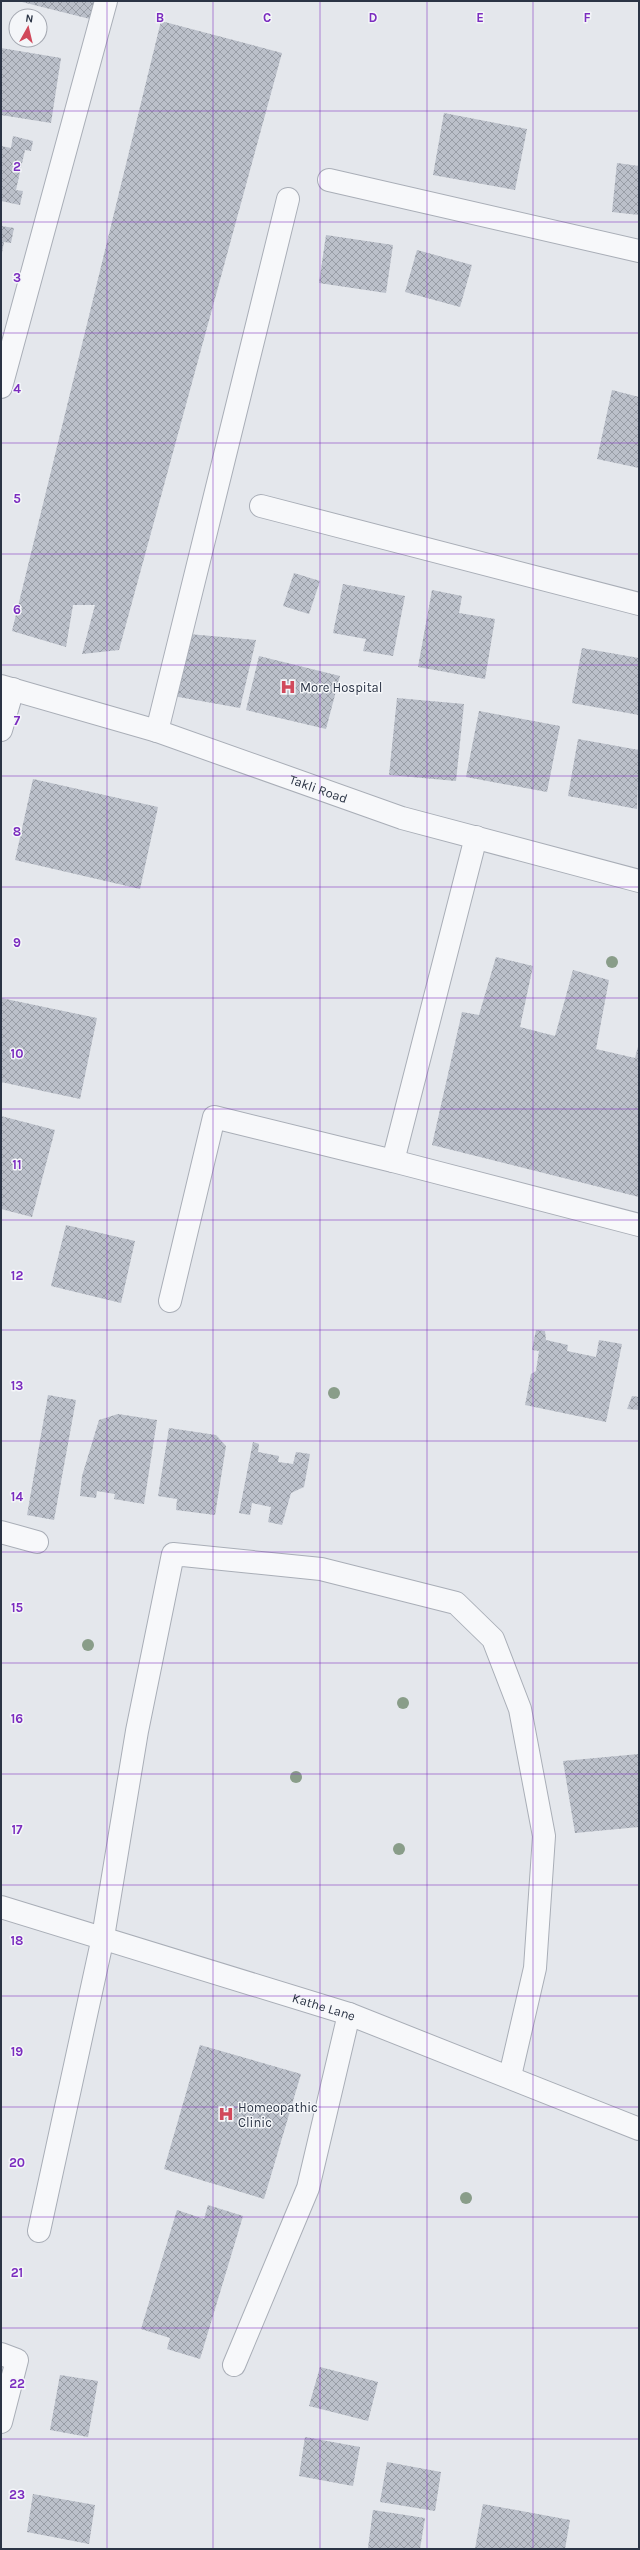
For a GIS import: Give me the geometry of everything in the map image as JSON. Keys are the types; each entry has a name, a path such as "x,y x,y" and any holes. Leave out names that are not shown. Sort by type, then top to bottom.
{"street":[{"path":"1,387 106,1"},
{"path":"329,180 639,251"},
{"path":"157,731 288,199"},
{"path":"261,506 639,604"},
{"path":"1,730 7,688"},
{"name":"Takli Road","path":"7,688 157,731 402,818 639,881"},
{"path":"393,1160 476,838"},
{"path":"170,1301 214,1117 393,1160 639,1225"},
{"path":"1,1532 37,1542"},
{"path":"39,2231 103,1937 137,1731 173,1554 321,1569 456,1603 493,1639 520,1709 544,1836 535,1968 510,2076"},
{"name":"Kathe Lane","path":"1,1907 103,1937 349,2014 510,2076 639,2129"},
{"path":"234,2365 308,2188 349,2014"},
{"path":"1,2354 17,2360 1,2422"}],"building":[{"path":"18,1 99,1 94,20"},
{"path":"161,21 282,53 119,650 82,654 95,605 73,605 66,647 12,631"},
{"path":"1,48 61,58 51,123 1,115"},
{"path":"444,113 527,129 515,190 433,175"},
{"path":"13,136 33,141 31,151 25,150 16,190 23,191 20,205 1,201 1,146 11,148"},
{"path":"617,163 639,166 639,215 612,212"},
{"path":"1,226 14,228 11,243 4,242 2,253"},
{"path":"326,235 393,245 386,293 319,283"},
{"path":"417,250 472,265 460,307 405,292"},
{"path":"612,390 639,397 639,468 597,459"},
{"path":"294,573 320,581 309,614 283,606"},
{"path":"343,584 405,596 393,656 363,651 366,639 333,633"},
{"path":"432,590 462,596 459,613 495,619 485,679 418,667"},
{"path":"189,634 256,640 240,708 173,696"},
{"path":"582,648 639,658 639,715 572,703"},
{"path":"259,656 340,676 326,729 246,710"},
{"path":"397,698 464,704 456,781 389,775"},
{"path":"479,711 560,726 547,792 466,777"},
{"path":"578,739 639,750 637,809 568,796"},
{"path":"33,779 158,807 140,889 15,860"},
{"path":"496,957 533,966 520,1027 555,1036 573,970 609,980 596,1049 635,1058 639,1043 639,1197 432,1145 462,1012 479,1015"},
{"path":"1,998 97,1018 80,1099 1,1082"},
{"path":"1,1116 55,1130 32,1217 1,1209"},
{"path":"66,1225 135,1241 121,1303 51,1286"},
{"path":"536,1330 545,1331 546,1340 568,1345 567,1351 596,1357 599,1340 622,1344 606,1422 525,1405 531,1374 536,1371 539,1351 532,1350"},
{"path":"48,1395 76,1400 54,1520 27,1515"},
{"path":"632,1396 639,1397 639,1410 627,1409"},
{"path":"118,1414 157,1420 144,1504 114,1499 115,1494 97,1491 96,1498 80,1496 82,1476 99,1420"},
{"path":"169,1428 216,1435 226,1446 215,1515 176,1510 177,1499 158,1496"},
{"path":"253,1442 259,1444 258,1452 279,1456 278,1462 293,1464 296,1452 310,1454 304,1487 291,1493 282,1525 268,1522 271,1507 252,1503 250,1515 239,1513"},
{"path":"639,1754 639,1827 575,1833 563,1761"},
{"path":"200,2045 301,2074 264,2199 164,2169"},
{"path":"208,2205 243,2216 200,2359 167,2349 170,2338 141,2329 177,2210 204,2219"},
{"path":"320,2367 378,2382 368,2421 309,2406"},
{"path":"60,2375 98,2381 88,2437 50,2430"},
{"path":"305,2437 360,2447 353,2486 299,2476"},
{"path":"387,2462 441,2472 435,2511 380,2502"},
{"path":"33,2494 95,2505 89,2544 27,2532"},
{"path":"483,2504 570,2520 565,2549 475,2549"},
{"path":"373,2510 425,2518 420,2549 368,2548"}],"place":[{"name":"More Hospital","path":"288,687"},
{"name":"Homeopathic Clinic","path":"226,2114"}]}
